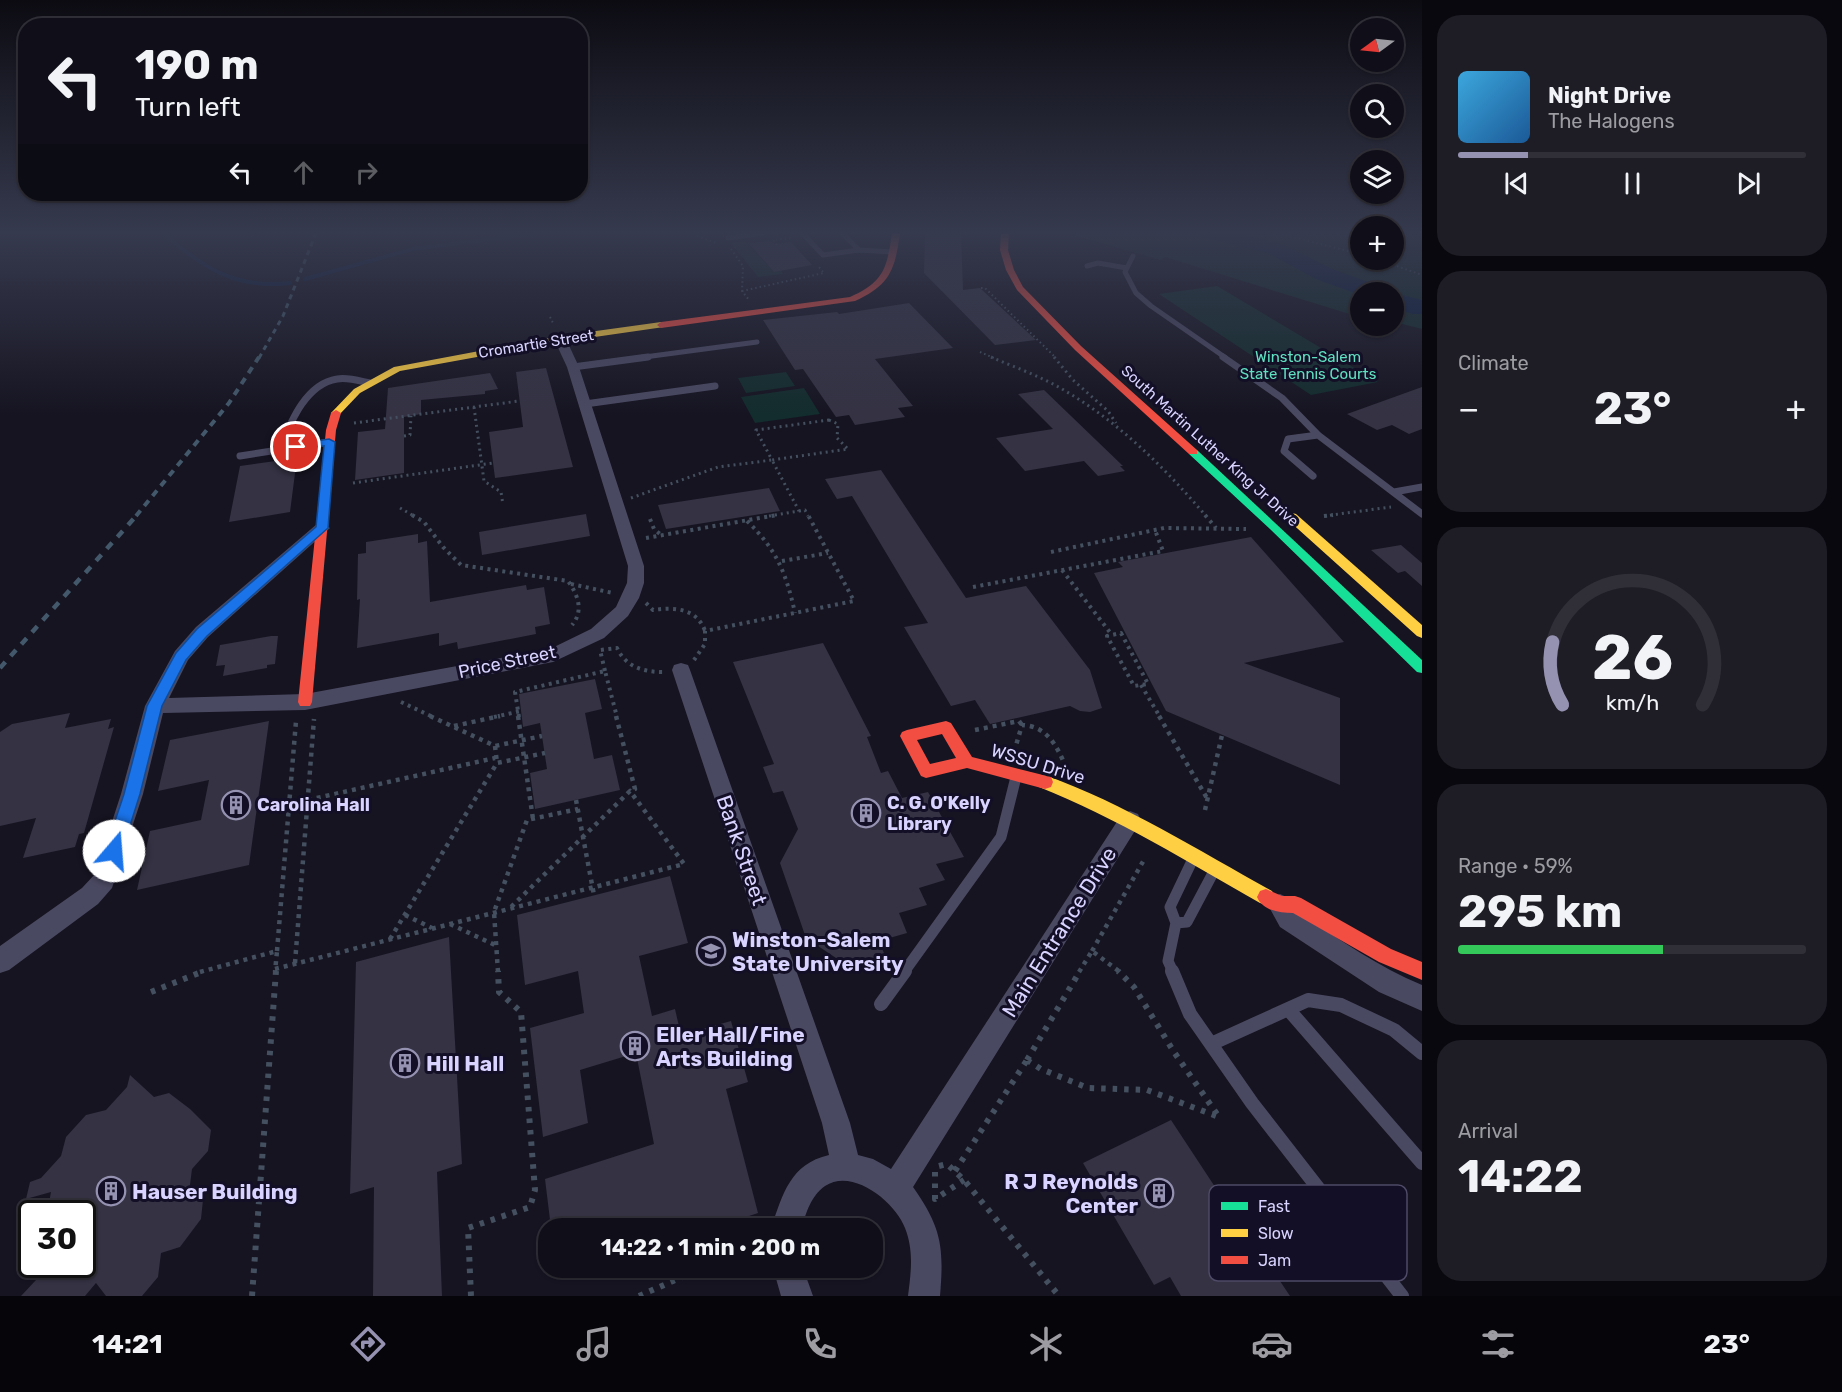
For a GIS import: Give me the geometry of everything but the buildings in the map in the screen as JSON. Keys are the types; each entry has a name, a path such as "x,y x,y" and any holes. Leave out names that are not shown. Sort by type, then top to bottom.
{"street":[{"name":"Cromartie Street","path":"306,705 329,442 337,411 357,391 397,369 422,363 561,339 852,299 865,293"},
{"name":"South Martin Luther King Jr Drive","path":"1025,293 1078,348 1274,526 1422,668"},
{"name":"South Martin Luther King Jr Drive","path":"1038,293 1147,391"},
{"name":"Price Street","path":"155,706 306,705 553,655 584,642 609,625 623,612 631,597 637,578 636,566 621,497 585,404 573,364 561,339"},
{"name":"South Martin Luther King Jr Drive","path":"1279,506 1422,633"},
{"path":"0,961 90,896 104,880 132,794 155,706 181,656 202,632 322,528"},
{"name":"Bank Street","path":"681,670 836,1123 846,1166"},
{"name":"WSSU Drive","path":"967,762 1017,773 1079,795 1130,821"},
{"path":"1130,821 1280,905 1288,919 1346,958 1422,998"},
{"name":"Main Entrance Drive","path":"896,1188 1130,821"},
{"path":"1280,905 1295,904 1385,956 1422,971"},
{"path":"1343,932 1346,958"},
{"path":"789,1218 805,1186 824,1171 846,1166 869,1170 896,1188 910,1205 923,1232 928,1263 924,1296"},
{"path":"791,1278 797,1296"}],"lane":[{"path":"1137,293 1282,398 1318,435 1422,514"},
{"path":"573,364 757,342"},
{"path":"279,450 294,415 326,382 347,379 369,384"},
{"path":"585,404 715,386"},
{"path":"1313,476 1284,451 1288,439 1318,435"},
{"path":"240,456 329,442"},
{"path":"1394,492 1422,487"},
{"path":"881,1004 1001,837 1017,773"},
{"path":"1194,857 1170,906 1176,923 1168,961 1190,1014 1252,1103 1316,1185"},
{"path":"1176,923 1187,922 1216,868"},
{"path":"1211,1044 1308,1000 1341,1005 1394,1030 1422,1053"},
{"path":"1288,1009 1422,1163"},
{"path":"1390,1281 1402,1296"}],"path":[{"path":"744,293 752,304"},
{"path":"991,293 1049,350 1073,380 1108,411 1118,426"},
{"path":"980,352 1060,388 1118,426 1168,472 1216,528"},
{"path":"353,423 519,401"},
{"path":"474,407 484,481 501,492 503,505"},
{"path":"404,436 410,435 411,416"},
{"path":"621,497 630,498 718,467 771,459 848,449 837,438 838,424 830,420 756,430 771,459 799,512"},
{"path":"353,483 493,463"},
{"path":"1297,521 1409,505"},
{"path":"400,508 424,522 442,547 461,565 476,569 558,578 571,584 631,597"},
{"path":"639,539 805,510 854,601 705,631"},
{"path":"650,519 654,529 660,535"},
{"path":"747,520 768,541 781,561 795,613"},
{"path":"1051,552 1155,530 1259,529 1274,526"},
{"path":"973,587 1163,551 1155,530"},
{"path":"781,561 828,553"},
{"path":"1062,570 1112,635"},
{"path":"571,584 580,613 577,621 571,627"},
{"path":"510,908 635,789 600,650 617,648 624,659 638,669 652,672 681,670 701,652 705,631 704,626 694,615 685,610 667,607 653,610"},
{"path":"580,613 586,613"},
{"path":"1120,633 1148,684 1141,685 1134,686 1107,636 1120,633"},
{"path":"533,819 520,712 515,692 605,671"},
{"path":"1141,685 1208,800"},
{"path":"390,696 495,746 542,736"},
{"path":"295,963 308,800 306,705"},
{"path":"252,1296 275,969 306,705"},
{"path":"453,726 520,712"},
{"path":"966,732 1019,721 1022,725 1038,727 1051,738 1066,766"},
{"path":"1005,752 1014,756 1022,725"},
{"path":"1205,810 1222,735"},
{"path":"390,939 496,761 495,746"},
{"path":"308,800 545,753"},
{"path":"275,969 684,864 630,792"},
{"path":"576,800 594,895"},
{"path":"471,1296 468,1228 530,1207 535,1190 521,1012 500,992 494,912 527,820 578,809"},
{"path":"955,1171 1027,1060 1148,852"},
{"path":"405,915 432,928"},
{"path":"449,924 495,945"},
{"path":"151,992 206,970 277,951"},
{"path":"1027,1060 1041,1069 1088,1088 1147,1090 1219,1116 1174,1052 1134,987 1125,976 1092,951"},
{"path":"964,1180 934,1198 935,1169 947,1164 964,1180 1059,1296"},
{"path":"639,1296 680,1278"}],"green space":[{"name":"Winston-Salem State Tennis Courts","path":"1230,293 1378,382 1311,395 1159,294"},
{"path":"1283,293 1350,293 1350,314"},
{"path":"1404,293 1422,293 1422,329 1404,324"},
{"path":"786,372 795,386 746,393 738,378"},
{"path":"804,388 820,414 755,423 741,397"}],"waterway":[{"path":"1404,304 1422,307"}],"railway":[{"path":"259,358 283,316 292,293"},
{"path":"136,516 229,403 259,357"},
{"path":"0,668 137,515"}],"traffic: fast":[{"path":"1193,452 1422,668"}],"traffic: slow":[{"path":"336,413 357,391 397,369 560,339 661,325"},
{"path":"1292,517 1422,633"},
{"path":"1045,782 1087,799 1130,821 1266,897"}],"traffic: jam":[{"path":"661,325 852,299 863,293"},
{"path":"1025,293 1078,348 1193,452"},
{"path":"305,702 331,430 336,413"},
{"path":"967,762 946,727 907,736 926,771 967,762 1045,782"},
{"path":"1266,897 1280,905 1295,904 1385,956 1422,971"}],"place":[{"name":"Carolina Hall","path":"236,805"},
{"name":"C. G. O'Kelly Library","path":"866,813"},
{"name":"Winston-Salem State University","path":"711,951"},
{"name":"Eller Hall/Fine Arts Building","path":"635,1046"},
{"name":"Hill Hall","path":"405,1063"},
{"name":"Hauser Building","path":"111,1191"},
{"name":"R J Reynolds Center","path":"1159,1193"}],"route":[{"path":"114,851 132,794 155,706 167,679 181,656 202,632 322,528 329,442 296,447"}]}
